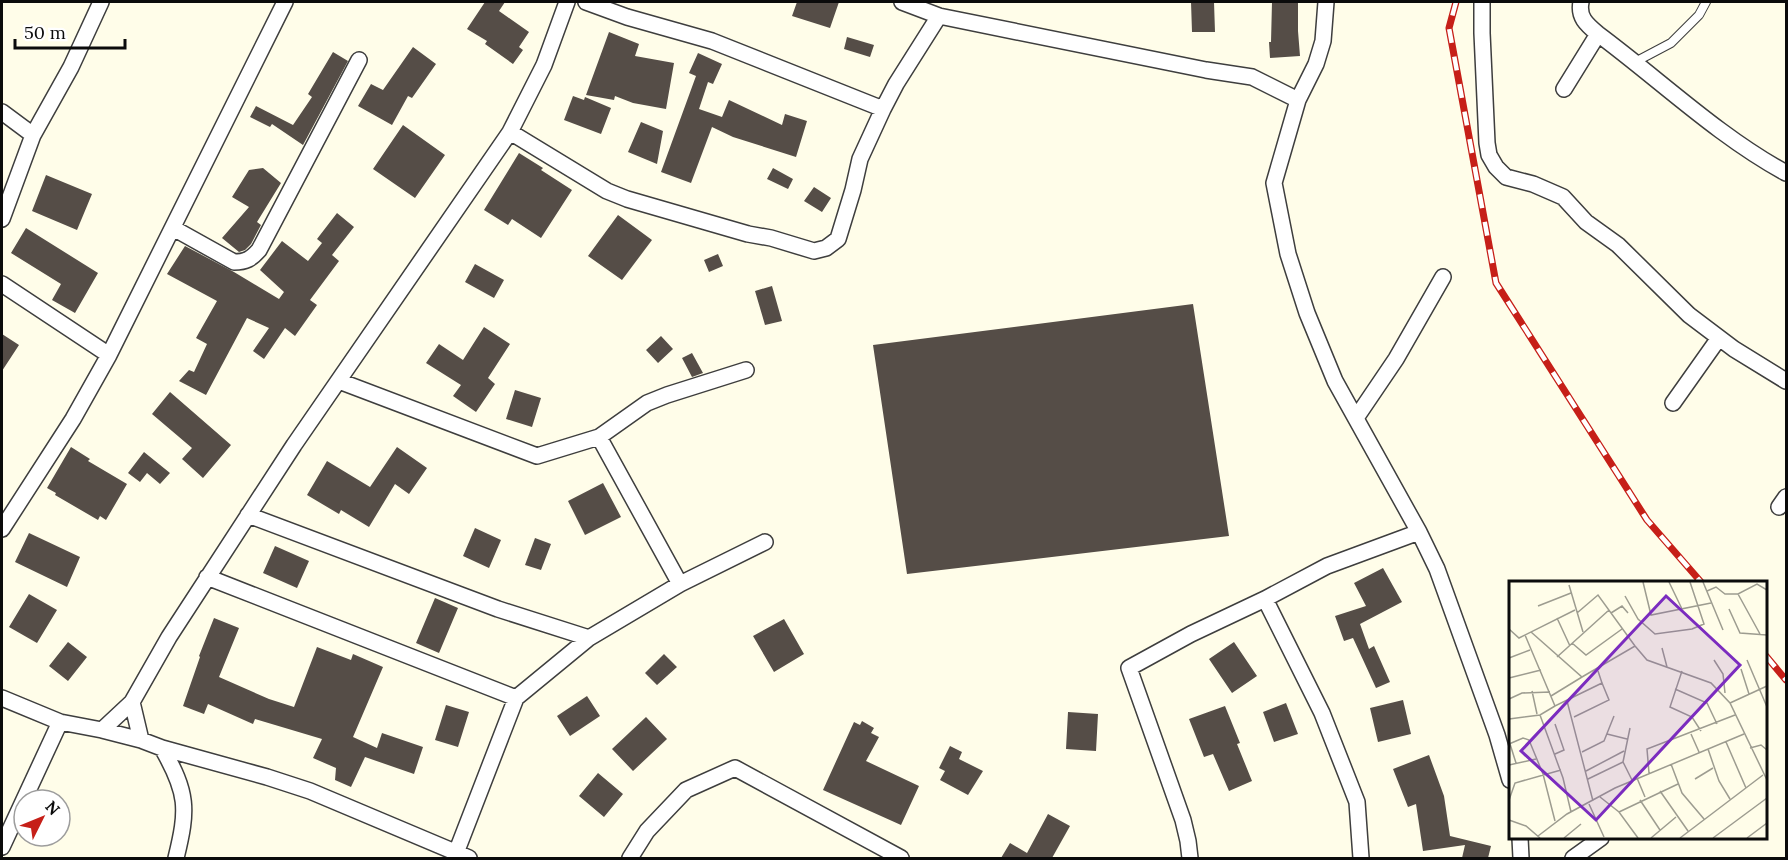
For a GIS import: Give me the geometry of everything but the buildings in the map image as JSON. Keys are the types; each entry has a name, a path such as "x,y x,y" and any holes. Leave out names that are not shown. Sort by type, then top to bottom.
{"street":[{"path":"2,219 33,135 71,67 102,2"},
{"path":"2,529 73,419 109,355 285,2"},
{"path":"102,730 132,702 169,638 248,515 510,132 544,65 567,2"},
{"path":"586,2 627,17 712,41 883,109"},
{"path":"902,2 939,16 1206,70 1252,77 1298,100"},
{"path":"1326,2 1323,42 1316,64 1298,100 1274,183 1288,254 1307,313 1335,381 1419,532 1437,569 1497,735 1509,777"},
{"path":"1482,2 1487,143 1489,155 1496,167 1506,177 1533,184 1563,197 1586,222 1618,245 1689,315 1734,349 1786,381"},
{"path":"1578,2 1583,21 1598,34 1730,138 1786,173"},
{"path":"510,132 607,191 627,199 814,251 826,248 838,239 860,159 883,109 939,16"},
{"path":"1564,89 1598,34"},
{"path":"173,228 234,262 251,259 259,250 359,60"},
{"path":"2,112 33,135"},
{"path":"1356,418 1396,359 1443,278"},
{"path":"2,284 109,355"},
{"path":"1672,403 1719,338"},
{"path":"339,381 537,456 599,437 647,403 746,370"},
{"path":"599,437 680,584"},
{"path":"248,515 498,609 589,638"},
{"path":"1190,858 1183,820 1129,668 1191,634 1327,566 1419,532"},
{"path":"2,698 60,722 141,740 267,777 310,792 462,856 516,698 589,638 680,584 765,542"},
{"path":"207,577 516,698"},
{"path":"1265,599 1322,713 1357,802 1361,858"},
{"path":"132,702 141,740"},
{"path":"2,847 60,722"},
{"path":"162,748 176,772 184,803 183,830 176,858"},
{"path":"630,858 647,831 686,790 735,768 901,858"},
{"path":"1520,839 1521,858"},
{"path":"1573,858 1597,839"}],"lane":[{"path":"1635,62 1671,43 1699,15 1706,2"}],"railway":[{"path":"1456,2 1449,28 1496,283 1647,520 1700,581"},
{"path":"1767,657 1786,680"}]}
